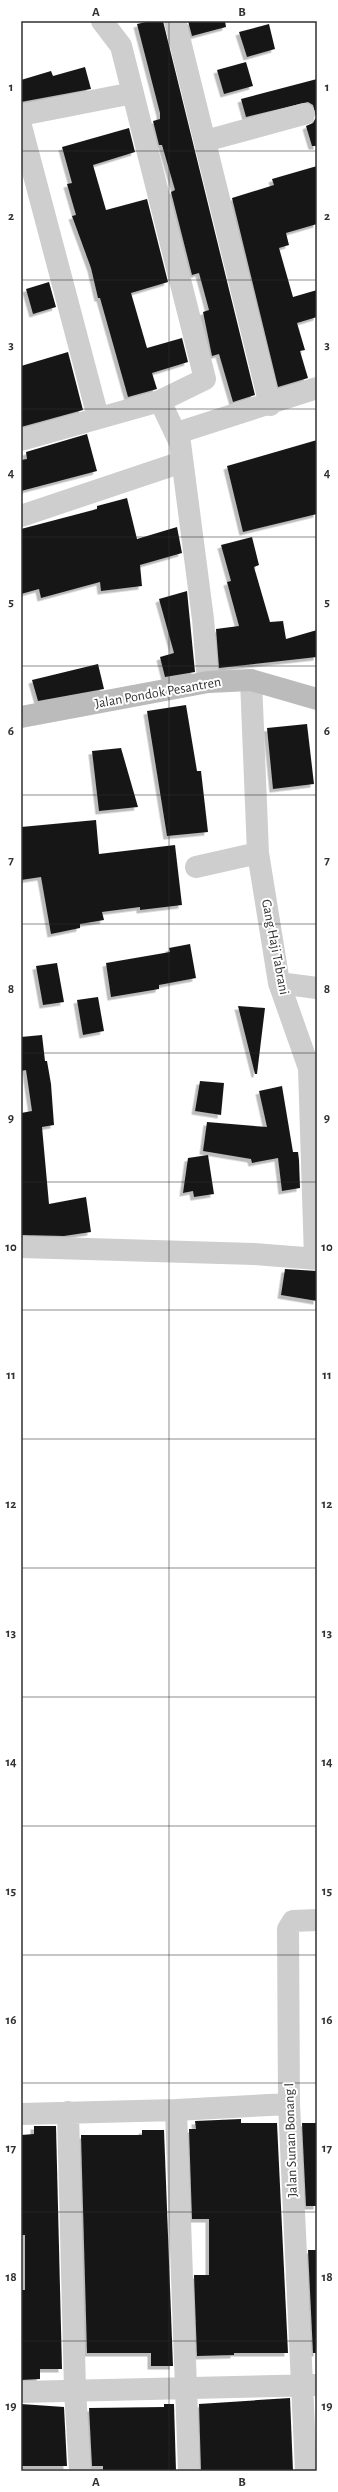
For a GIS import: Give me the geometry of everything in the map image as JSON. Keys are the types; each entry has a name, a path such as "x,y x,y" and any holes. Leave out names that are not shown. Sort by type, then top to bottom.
{"street":[{"path":"21,440 98,417 160,401 205,379 121,46 102,21"},
{"path":"175,21 270,405"},
{"path":"21,115 133,93"},
{"path":"205,141 304,114"},
{"path":"21,126 98,417"},
{"path":"21,516 180,449 270,405 317,388"},
{"path":"160,401 180,449 203,619 208,682"},
{"name":"Jalan Pondok Pesantren","path":"21,718 208,682 251,680 317,699"},
{"name":"Gang Haji Tabrani","path":"251,680 258,853 279,982 313,1068 316,1259"},
{"path":"196,867 258,853"},
{"path":"279,982 317,988"},
{"path":"21,1247 144,1249 316,1259"},
{"name":"Jalan Sunan Bonang I","path":"306,2471 310,2385 289,2104 288,1929 293,1921 317,1920"},
{"path":"21,2114 176,2110 289,2104"},
{"path":"176,2110 189,2471"},
{"path":"68,2112 76,2390 80,2471"},
{"path":"21,2392 310,2385"}],"building":[{"path":"150,21 163,21 255,395 233,402 219,354 212,356 203,312 209,310 199,273 192,275 171,192 175,190 162,145 159,145 153,121 160,119 160,113 137,24"},
{"path":"188,21 225,21 226,27 192,36"},
{"path":"269,24 275,49 247,57 239,32"},
{"path":"246,62 253,86 224,94 217,70"},
{"path":"85,67 91,89 21,102 21,80 51,71 53,76"},
{"path":"317,79 317,146 312,146 306,126 313,123 316,117 313,105 308,102 246,117 241,99"},
{"path":"129,128 135,152 93,165 106,210 147,199 168,282 131,293 147,348 182,338 188,362 152,373 157,389 128,397 100,298 98,298 91,268 72,216 76,215 67,184 72,183 62,147"},
{"path":"317,166 317,224 286,233 289,245 279,248 293,297 317,290 317,317 297,323 305,350 300,351 308,378 278,387 232,198 274,185 272,179"},
{"path":"49,282 56,307 33,314 26,289"},
{"path":"68,352 83,410 21,427 21,366"},
{"path":"87,434 97,471 21,491 21,460 27,459 26,452"},
{"path":"317,440 317,514 243,532 227,466"},
{"path":"127,498 137,539 177,527 182,553 140,565 142,586 101,591 100,582 41,598 39,589 21,594 21,529 97,509 97,506"},
{"path":"252,537 259,565 254,567 270,622 283,621 286,639 317,630 317,657 219,668 216,629 239,626 227,582 231,581 221,545"},
{"path":"187,591 195,672 165,677 160,657 174,653 159,599"},
{"path":"98,664 104,689 38,701 32,680"},
{"path":"186,705 197,771 201,771 208,832 167,836 147,711"},
{"path":"307,724 314,784 273,789 267,728"},
{"path":"121,748 138,807 99,811 92,751"},
{"path":"96,820 99,854 175,845 182,905 140,910 140,907 102,912 104,920 80,924 80,928 51,934 41,877 21,880 21,827"},
{"path":"190,944 196,978 159,985 159,989 111,997 106,963 170,952 169,948"},
{"path":"57,963 64,1002 43,1005 36,966"},
{"path":"98,997 104,1031 83,1035 77,1000"},
{"path":"238,1006 265,1008 257,1074 255,1074"},
{"path":"42,1035 45,1061 47,1061 51,1084 54,1125 42,1127 49,1204 86,1197 91,1232 64,1236 22,1235 21,1113 32,1111 26,1070 21,1071 21,1037"},
{"path":"200,1081 224,1083 221,1115 195,1111"},
{"path":"282,1086 293,1152 298,1152 300,1188 282,1191 278,1158 252,1163 251,1159 203,1151 207,1122 267,1127 259,1091"},
{"path":"208,1155 214,1194 194,1197 193,1191 183,1193 188,1158"},
{"path":"285,1269 317,1271 317,1301 281,1295"},
{"path":"241,2119 241,2123 277,2123 288,2353 234,2353 234,2355 197,2356 194,2275 209,2275 209,2219 192,2219 189,2129 196,2129 195,2121"},
{"path":"302,2123 317,2123 317,2206 306,2206"},
{"path":"34,2126 56,2126 62,2369 40,2369 40,2379 21,2380 21,2290 25,2290 25,2235 21,2235 21,2135 34,2134"},
{"path":"142,2130 164,2130 173,2366 151,2366 151,2353 87,2353 81,2135 142,2135"},
{"path":"308,2250 317,2250 317,2353 313,2353"},
{"path":"290,2398 293,2471 201,2471 199,2404"},
{"path":"21,2404 64,2407 67,2466 21,2466"},
{"path":"164,2404 174,2404 176,2471 103,2471 103,2466 92,2466 89,2408 164,2407"}]}
